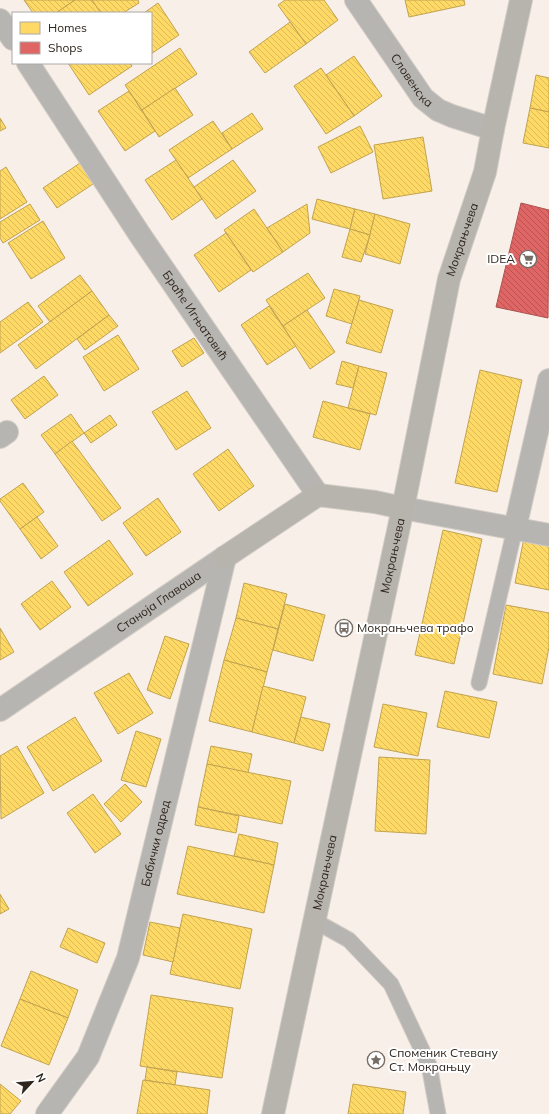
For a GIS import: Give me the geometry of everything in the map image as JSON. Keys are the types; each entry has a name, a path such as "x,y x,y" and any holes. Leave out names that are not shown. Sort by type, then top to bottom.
{"street":[{"name":"Словенска","path":"356,0 422,98 438,110 493,129"},
{"name":"Мокрањчева","path":"273,1114 403,508 449,279 485,172 521,0"},
{"path":"0,20 12,38"},
{"name":"Браће Игњатовић","path":"29,64 140,235 318,495"},
{"path":"515,528 549,380"},
{"path":"318,495 374,502 549,535"},
{"name":"Станоја Главаша","path":"0,710 318,495"},
{"name":"Бабички одред","path":"47,1114 88,1057 128,958 225,557"}],"lane":[{"path":"479,682 515,528"},
{"path":"315,921 350,940 391,984 429,1065 438,1114"}],"building: Homes":[{"path":"24,0 75,0 57,12 32,12"},
{"path":"75,0 92,0 100,12 57,12"},
{"path":"92,0 138,0 139,3 125,12 100,12"},
{"path":"285,0 324,0 338,20 306,44 278,5"},
{"path":"405,0 464,0 465,5 409,17"},
{"path":"158,3 179,35 152,53 152,12 145,12"},
{"path":"290,22 306,44 265,73 249,52"},
{"path":"180,48 197,74 142,110 125,85"},
{"path":"354,56 382,96 354,116 326,75"},
{"path":"69,64 131,64 132,66 89,95"},
{"path":"321,68 354,116 326,134 294,86"},
{"path":"536,75 549,78 549,112 530,108"},
{"path":"175,88 193,115 159,137 142,110"},
{"path":"129,91 155,131 125,151 98,111"},
{"path":"530,108 549,112 549,148 523,143"},
{"path":"252,113 263,129 232,149 222,133"},
{"path":"0,118 6,128 0,131"},
{"path":"213,121 232,149 188,178 169,150"},
{"path":"360,126 373,152 331,173 318,147"},
{"path":"423,137 432,191 383,199 374,145"},
{"path":"176,160 202,199 172,220 145,180"},
{"path":"233,160 256,191 216,219 194,187"},
{"path":"80,163 93,184 57,208 43,188"},
{"path":"6,167 27,202 0,219 0,171"},
{"path":"317,199 355,209 350,229 312,219"},
{"path":"30,204 40,220 3,243 0,238 0,222"},
{"path":"307,204 310,233 283,252 267,228"},
{"path":"254,209 283,252 253,272 224,230"},
{"path":"355,209 375,214 370,235 350,229"},
{"path":"375,214 410,224 400,264 365,254"},
{"path":"43,221 65,258 31,279 8,243"},
{"path":"350,229 370,235 361,262 342,257"},
{"path":"226,233 251,270 219,292 194,255"},
{"path":"308,273 325,298 283,326 266,300"},
{"path":"80,275 92,291 50,322 38,306"},
{"path":"334,289 360,296 352,324 326,316"},
{"path":"92,291 109,315 36,369 18,345"},
{"path":"359,300 393,310 381,353 346,343"},
{"path":"28,302 43,322 0,353 0,322"},
{"path":"269,306 296,346 267,365 241,325"},
{"path":"307,310 335,352 310,369 283,326"},
{"path":"109,315 118,326 85,350 77,339"},
{"path":"118,335 139,369 104,391 83,357"},
{"path":"194,338 204,353 182,367 172,351"},
{"path":"342,361 359,366 353,388 336,384"},
{"path":"359,366 387,373 376,415 348,408"},
{"path":"480,370 522,380 497,492 455,483"},
{"path":"44,376 58,395 25,419 11,400"},
{"path":"187,391 211,428 176,450 152,412"},
{"path":"323,401 370,414 360,450 313,437"},
{"path":"71,414 84,433 55,454 41,435"},
{"path":"110,415 117,425 91,443 84,433"},
{"path":"72,441 121,508 102,521 55,454"},
{"path":"228,449 254,486 219,511 193,474"},
{"path":"23,483 44,512 20,529 0,499"},
{"path":"158,498 181,532 146,556 123,523"},
{"path":"37,517 58,546 41,559 20,529"},
{"path":"443,530 482,539 454,664 415,655"},
{"path":"524,538 549,543 549,590 515,583"},
{"path":"109,540 133,574 88,606 64,572"},
{"path":"52,581 71,607 40,630 21,604"},
{"path":"244,583 287,594 278,629 236,618"},
{"path":"285,604 325,615 313,661 273,650"},
{"path":"506,605 549,613 549,647 542,684 493,674"},
{"path":"236,618 278,629 267,672 224,660"},
{"path":"0,628 14,652 0,660"},
{"path":"165,636 189,644 170,699 147,690"},
{"path":"224,660 267,672 252,732 209,721"},
{"path":"129,673 153,713 118,734 94,693"},
{"path":"263,686 306,697 294,743 252,732"},
{"path":"445,691 497,702 489,738 437,727"},
{"path":"383,704 427,713 418,756 374,747"},
{"path":"75,717 102,761 53,791 27,747"},
{"path":"301,717 330,724 323,751 294,743"},
{"path":"136,731 161,739 146,787 121,780"},
{"path":"17,746 44,793 1,819 0,756"},
{"path":"211,746 252,754 248,773 207,764"},
{"path":"379,757 430,760 426,834 375,831"},
{"path":"207,764 291,781 282,824 198,807"},
{"path":"125,784 142,802 121,822 104,804"},
{"path":"93,794 121,834 95,853 67,813"},
{"path":"198,807 239,816 236,833 195,825"},
{"path":"239,834 278,843 274,865 234,856"},
{"path":"188,846 274,865 264,913 177,894"},
{"path":"0,894 9,909 0,914"},
{"path":"183,914 252,929 240,989 170,974"},
{"path":"150,922 180,928 173,962 143,955"},
{"path":"68,928 105,943 97,963 60,947"},
{"path":"31,971 78,990 68,1018 20,999"},
{"path":"151,995 233,1008 222,1078 140,1066"},
{"path":"20,999 68,1018 49,1065 1,1046"},
{"path":"147,1067 177,1072 175,1085 145,1080"},
{"path":"143,1080 210,1090 207,1114 137,1114"},
{"path":"0,1084 21,1101 10,1114 0,1114"},
{"path":"353,1084 406,1092 403,1114 348,1114"}],"building: Shops":[{"name":"IDEA","path":"521,203 549,210 548,318 496,307"}],"place":[{"name":"IDEA","path":"528,259"},
{"name":"Мокрањчева трафо","path":"344,628"},
{"name":"Споменик Стевану Ст. Мокрањцу","path":"376,1060"}]}
